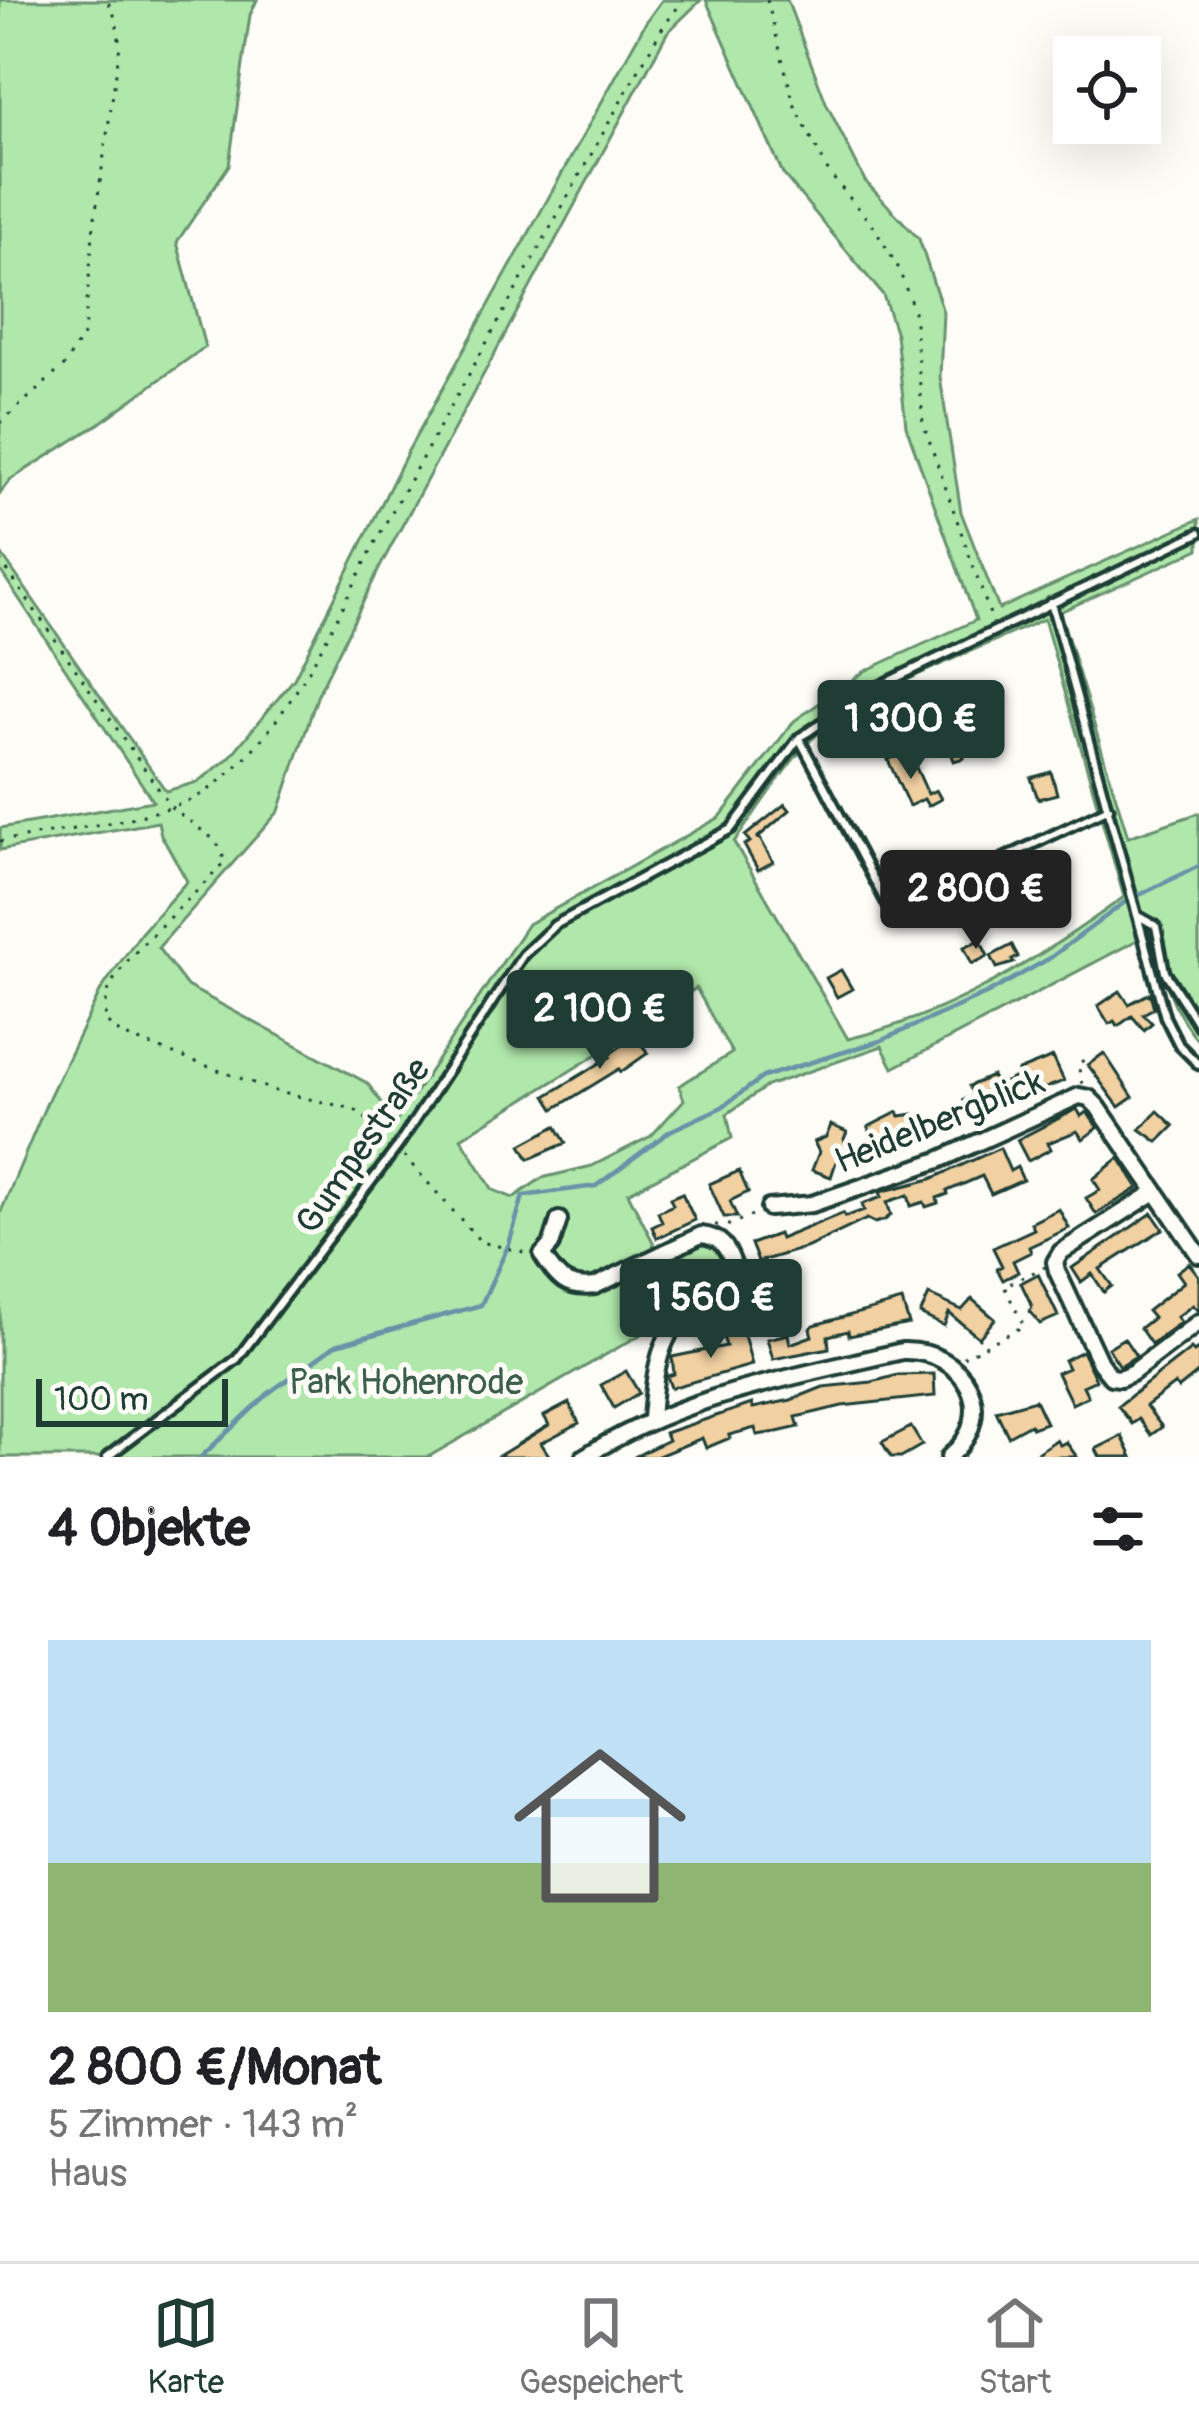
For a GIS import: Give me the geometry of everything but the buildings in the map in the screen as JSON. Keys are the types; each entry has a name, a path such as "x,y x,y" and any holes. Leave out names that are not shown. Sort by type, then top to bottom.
{"street":[{"name":"Heidelbergblick","path":"770,1208 812,1204 939,1160 1068,1100 1084,1097 1098,1107 1199,1255"},
{"path":"1156,1192 1061,1252 1055,1262 1100,1363 1111,1376 1120,1378 1132,1372 1199,1322"},
{"path":"559,1220 551,1245 542,1255 561,1282 577,1289 595,1286 687,1240 712,1236 728,1250 733,1264 726,1281 690,1306 663,1339 651,1418"},
{"path":"584,1457 651,1418 919,1351 950,1363 968,1385 974,1413 968,1435 949,1457"}],"lane":[{"name":"Gumpestraße","path":"107,1457 237,1359 399,1146 523,955 554,925 731,829 800,738 871,690 1199,533"},
{"path":"1051,603 1165,1017 1180,1045 1199,1065"},
{"path":"800,738 891,912 1109,808"},
{"path":"1139,915 1156,926 1165,972 1199,1026"}],"path":[{"path":"0,423 65,364 84,333 120,44 116,19 106,0"},
{"path":"0,841 172,807 209,790 304,682 392,511 576,180 683,0"},
{"path":"766,0 794,104 830,173 898,267 914,311 923,423 996,630"},
{"path":"0,560 172,807 216,841 225,861 202,890 154,932 108,990 104,1022 122,1035 278,1092 354,1109 399,1146 481,1242 520,1252"},
{"path":"1084,1060 1078,1064 1084,1097"},
{"path":"712,1236 716,1224 729,1225 770,1208"},
{"path":"950,1363 1024,1326 1004,1286 1055,1262"}],"green space":[{"path":"0,0 257,0 250,15 229,165 177,242 205,347 10,480 0,493"},
{"name":"Park Hohenrode","path":"662,0 701,0 667,33 381,565 318,694 279,811 158,948 187,986 367,1083 396,1122 528,924 720,817 794,721 865,671 976,620 906,426 896,334 883,295 783,174 706,0 787,0 827,105 865,181 919,239 943,312 940,377 961,512 999,609 1199,519 1199,549 1060,612 1128,837 1199,813 1199,1042 1175,1004 1151,933 893,1068 882,1046 767,1086 727,1114 732,1138 628,1193 661,1258 686,1246 714,1244 728,1262 720,1278 666,1320 428,1457 0,1457 0,1214 101,990 141,933 187,881 158,822 0,850 0,828 153,801 0,570 0,552 166,791 198,782 229,758 294,679 408,451","holes":["1044,619 1124,897 993,982 923,1015 848,1039 734,842 796,756 827,726 918,674","696,988 732,1053 679,1086 684,1100 651,1136 592,1166 542,1178 513,1198 493,1190 461,1138"]}],"waterway":[{"path":"201,1457 270,1392 336,1345 481,1305 509,1244 523,1196 596,1186 670,1131 722,1107 763,1077 880,1041 988,993 1050,958 1125,902 1199,866"}]}
